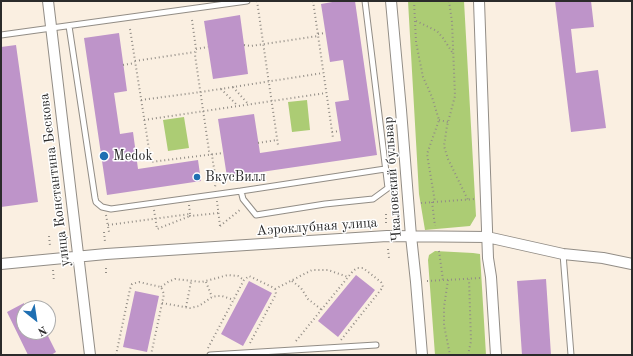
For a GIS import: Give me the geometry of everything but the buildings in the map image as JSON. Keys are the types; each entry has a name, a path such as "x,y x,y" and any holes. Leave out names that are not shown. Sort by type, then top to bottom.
{"street":[{"name":"улица Константина Бескова","path":"48,1 90,355"},
{"name":"Чкаловский бульвар","path":"392,1 422,355"},
{"path":"479,1 488,258 491,277 496,355"},
{"name":"Аэроклубная улица","path":"1,264 106,254 387,236 487,237 563,254 603,258 632,264"}],"lane":[{"path":"1,35 247,1"},
{"path":"241,191 243,199 256,215 325,204 373,199 388,188 364,1"},
{"path":"69,26 95,198 96,202 102,207 111,209 385,169"},
{"path":"563,254 571,355"},
{"path":"210,355 376,345"}],"path":[{"path":"257,1 278,145"},
{"path":"313,1 333,138"},
{"path":"414,1 416,42 423,77 432,97 439,120 427,154 435,202"},
{"path":"449,1 452,22 455,96 448,122 444,146 448,160 468,200"},
{"path":"192,20 200,92 209,151 212,155 216,180 215,194 220,226 247,204"},
{"path":"415,21 436,31 443,38 453,53"},
{"path":"130,29 151,162 223,153"},
{"path":"244,45 251,46 325,33"},
{"path":"196,49 208,47"},
{"path":"124,65 195,52"},
{"path":"141,100 323,73"},
{"path":"233,87 249,105"},
{"path":"221,89 238,106"},
{"path":"144,120 326,93"},
{"path":"439,120 448,122"},
{"path":"332,132 340,131"},
{"path":"258,143 277,140"},
{"path":"137,158 150,156"},
{"path":"421,203 475,199"},
{"path":"432,202 436,229"},
{"path":"106,208 109,232"},
{"path":"156,220 157,229 190,216 219,213"},
{"path":"108,225 190,214 190,216"},
{"path":"386,214 386,224"},
{"path":"104,232 105,242"},
{"path":"49,236 50,246"},
{"path":"388,249 389,258"},
{"path":"439,251 443,280"},
{"path":"52,268 54,281"},
{"path":"106,268 106,276"},
{"path":"290,350 348,277 357,268 363,268 381,282 383,287 336,347"},
{"path":"275,289 312,270 328,270 348,277"},
{"path":"116,355 132,284 139,282 161,287 175,279 191,282 206,282 228,275 238,276 244,280"},
{"path":"208,348 247,277 252,276 275,289"},
{"path":"427,281 482,278"},
{"path":"468,355 471,342 469,279"},
{"path":"448,280 444,307 444,325 450,355"},
{"path":"292,281 301,288 308,299 322,310"},
{"path":"186,307 191,282"},
{"path":"206,282 212,297"},
{"path":"151,355 164,294 161,287"},
{"path":"245,353 276,294 275,289"},
{"path":"162,303 190,308 199,306 212,297 222,296 234,300"}],"green space":[{"path":"408,1 464,1 476,216 470,226 425,230 419,194"},
{"path":"307,100 310,130 292,132 288,102"},
{"path":"184,117 189,148 168,151 163,120"},
{"path":"435,251 480,254 486,355 435,355 428,260 429,255"}],"place":[{"name":"Medok","path":"104,156"},
{"name":"ВкусВилл","path":"197,177"}]}
